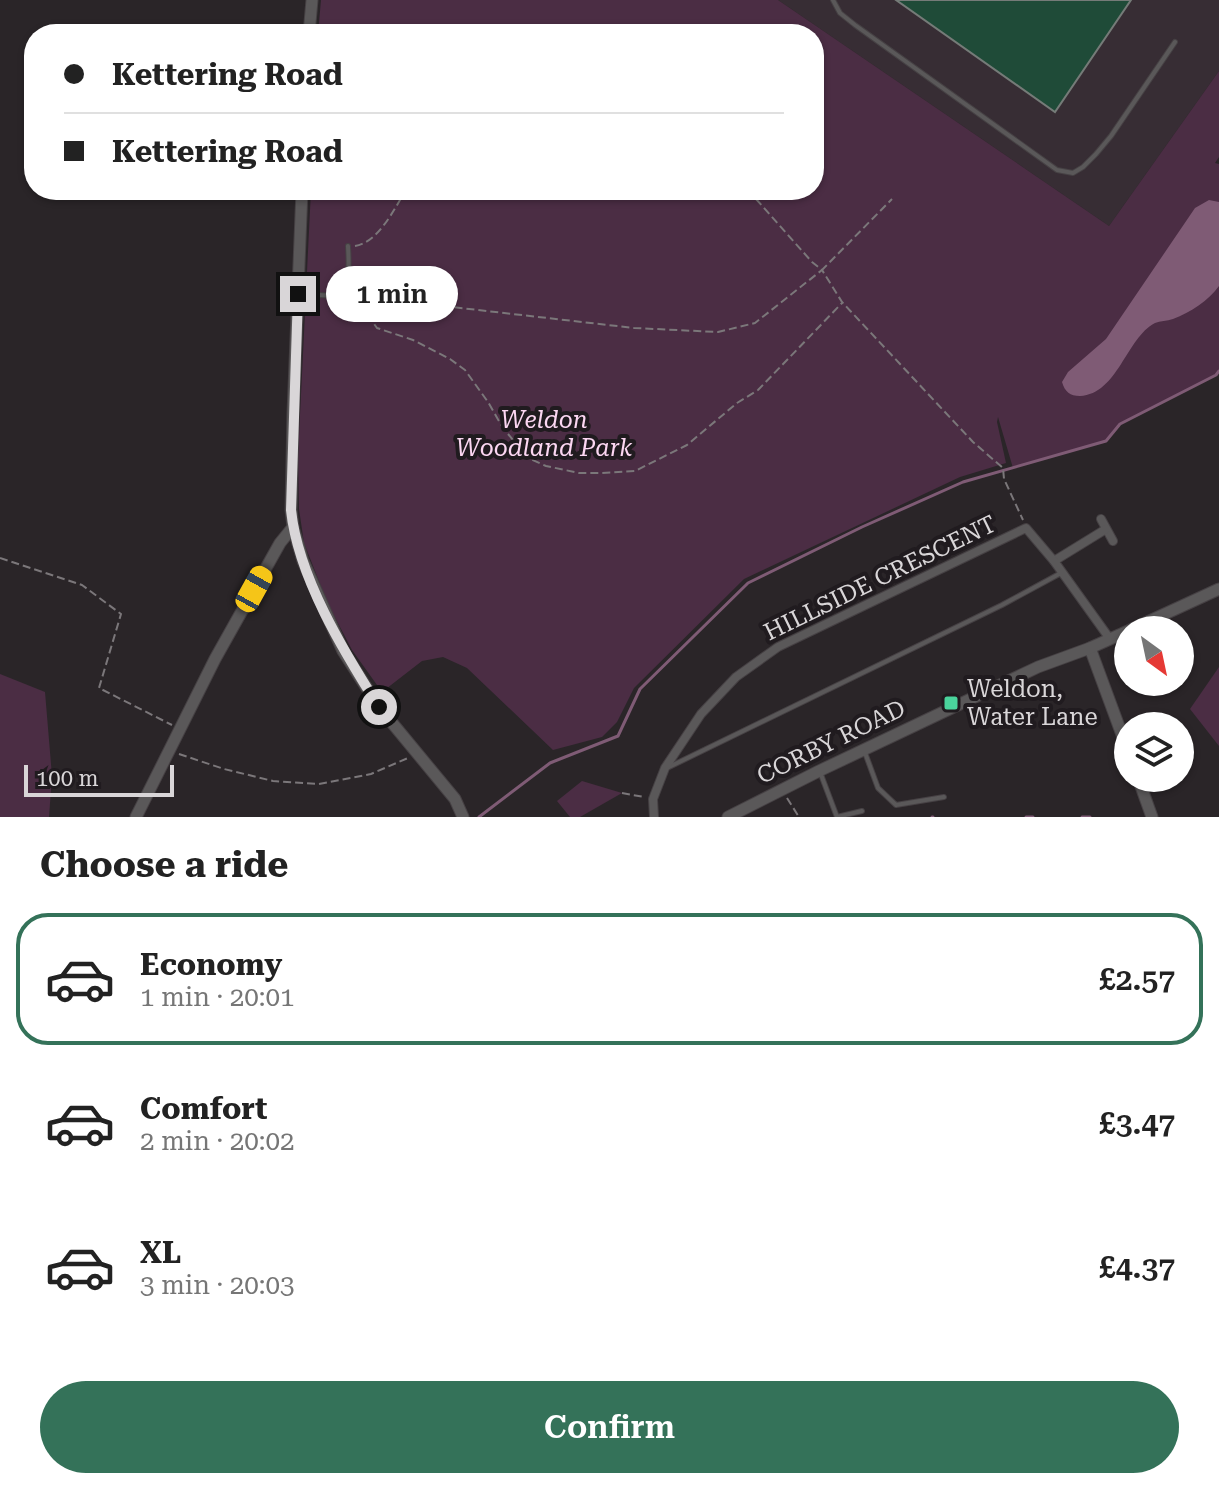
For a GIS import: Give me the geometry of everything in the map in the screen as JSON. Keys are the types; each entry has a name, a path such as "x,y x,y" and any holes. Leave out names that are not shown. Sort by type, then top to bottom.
{"street":[{"path":"310,24 312,0"},
{"path":"302,200 291,510 293,527 303,561 343,651 379,707 455,799 463,817"},
{"path":"1101,519 1113,541"},
{"path":"136,817 215,659 280,543 293,527"},
{"name":"HILLSIDE CRESCENT","path":"654,817 653,799 665,768 701,714 736,677 778,647 1026,528 1054,561 1110,639"},
{"path":"1054,561 1106,529"},
{"name":"CORBY ROAD","path":"1160,616 1219,589"},
{"name":"CORBY ROAD","path":"728,817 1038,667 1114,637"},
{"path":"1090,648 1114,713"},
{"path":"1143,792 1152,817"}],"lane":[{"path":"833,0 840,13 943,89 1057,170 1073,173 1083,167 1111,136 1175,42"},
{"path":"298,294 337,296 346,286 349,273 348,246"},
{"path":"665,768 1002,605 1061,573"},
{"path":"864,750 878,788 896,805 944,797"},
{"path":"819,771 837,817 862,811"}],"path":[{"path":"337,296 634,328 718,332 755,323 822,270 892,199"},
{"path":"348,246 359,246 371,239 399,200"},
{"path":"757,200 822,270 842,302 973,442 1003,468 1004,479 1026,528"},
{"path":"371,300 372,321 377,328 413,340 465,370 503,428 528,458 546,466 579,473 635,471 687,445 737,403 758,390 842,302"},
{"path":"0,558 82,585 121,614 99,688 180,729"},
{"path":"169,751 273,781 319,784 371,774 416,753"},
{"path":"782,790 799,817"},
{"path":"622,793 653,799"}],"shaded area":[{"path":"778,0 1219,0 1219,71 1109,226 824,31 824,24 813,24"},
{"path":"1209,200 1219,202 1219,286 1193,309 1173,319 1155,323 1145,330 1104,386 1080,396 1068,393 1062,382 1068,372 1106,339 1195,208"}],"green space":[{"name":"Weldon Woodland Park","path":"321,0 778,0 813,24 319,24"},
{"name":"Weldon Woodland Park","path":"824,31 1109,226 1219,71 1219,157 1215,163 1219,164 1219,371 1216,375 1120,424 1106,441 1013,468 998,417 1006,463 960,477 744,579 634,688 617,722 602,737 553,750 467,668 443,657 422,661 382,692 352,650 328,604 304,543 299,509 298,456 311,200 824,200"},
{"path":"1219,667 1219,746 1190,709"},
{"path":"0,674 45,692 52,776 49,817 0,817"},
{"path":"582,781 622,793 580,817 570,817 557,801"}],"building":[{"path":"896,0 1131,0 1055,112"}],"waterway":[{"path":"479,817 550,763 618,736 640,689 748,583 963,482 1106,441 1120,424 1219,371"},
{"path":"1026,817 1033,817"},
{"path":"1082,817 1090,817"}],"place":[{"name":"Weldon, Water Lane","path":"951,703"}],"route":[{"path":"298,294 293,413 293,527 303,561 343,651 379,707"}]}
